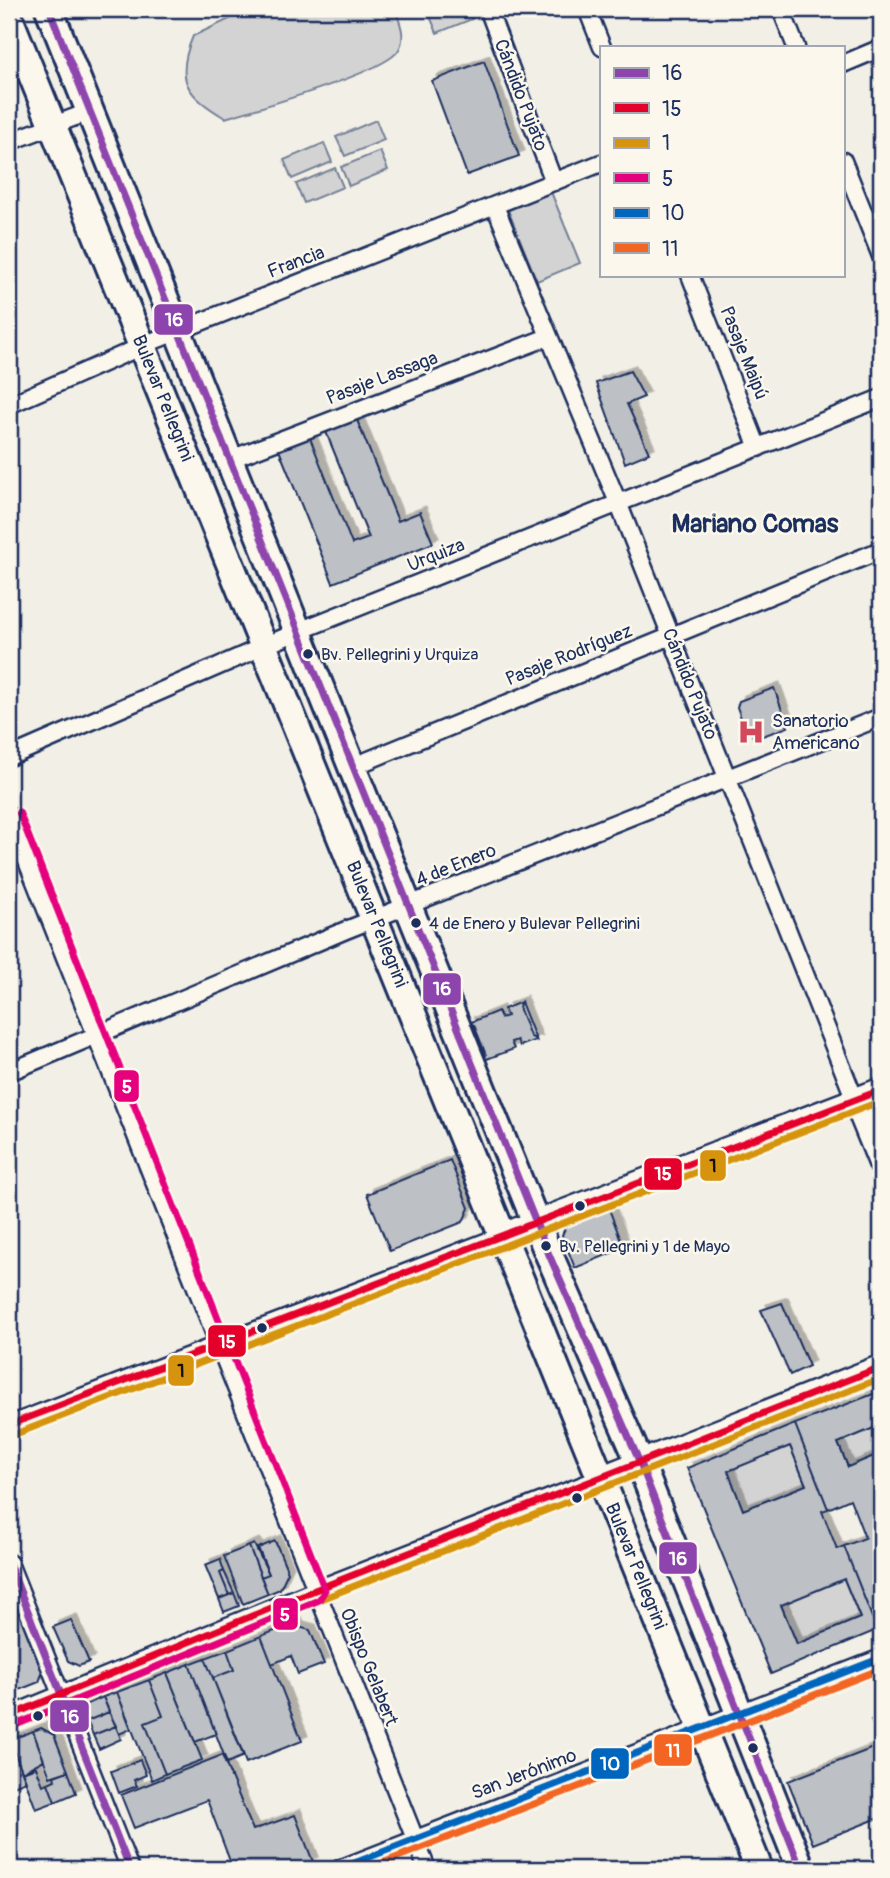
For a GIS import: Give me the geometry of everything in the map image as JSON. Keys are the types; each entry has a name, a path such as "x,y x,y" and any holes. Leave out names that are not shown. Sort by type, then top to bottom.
{"main road":[{"name":"Bulevar Pellegrini","path":"49,9 352,767 537,1221 640,1463 801,1869"},
{"name":"Bulevar Pellegrini","path":"9,18 759,1869"},
{"path":"502,1236 881,1090"},
{"name":"Cándido Pujato","path":"855,1100 881,1164"},
{"path":"601,1478 881,1367"}],"street":[{"name":"Cándido Pujato","path":"488,9 554,181"},
{"path":"587,9 602,46"},
{"path":"781,9 796,46"},
{"path":"844,64 881,48"},
{"path":"9,142 91,111"},
{"name":"Francia","path":"9,405 178,331 600,163"},
{"path":"844,164 881,256"},
{"name":"Cándido Pujato","path":"495,206 619,505 855,1100"},
{"name":"Pasaje Maipú","path":"690,276 758,448"},
{"name":"Pasaje Lassaga","path":"231,459 548,337"},
{"name":"Urquiza","path":"9,757 299,632 881,398"},
{"name":"Pasaje Rodríguez","path":"352,767 881,550"},
{"name":"4 de Enero","path":"9,1072 376,919 881,717"},
{"name":"Obispo Gelabert","path":"9,816 427,1869"},
{"path":"9,1425 502,1236"},
{"path":"9,1716 316,1590 601,1478"},
{"path":"9,1563 130,1869"},
{"name":"San Jerónimo","path":"339,1869 881,1658"}],"shaded area":[{"path":"251,9 395,9 402,30 401,46 388,60 345,79 225,118 193,94 185,76 187,52 193,36"},
{"path":"427,9 468,9 472,19 437,33"},
{"path":"376,120 384,140 345,156 336,137"},
{"path":"324,143 332,162 292,179 284,160"},
{"path":"380,151 388,170 349,186 341,167"},
{"path":"335,168 343,187 304,203 296,184"},
{"path":"551,192 580,263 537,281 508,210"},
{"path":"881,1425 881,1453 848,1467 838,1443"},
{"path":"790,1446 806,1485 743,1510 728,1471"},
{"path":"844,1579 860,1618 797,1644 781,1605"}],"building":[{"path":"484,61 519,156 467,175 432,81"},
{"path":"630,371 644,397 627,404 649,453 625,463 596,383"},
{"path":"357,420 398,521 420,512 433,543 333,583 279,450 310,438 352,544 369,538 326,432"},
{"path":"774,688 788,727 754,739 750,729 746,732 737,707 739,701"},
{"path":"521,1002 536,1040 530,1036 519,1007"},
{"path":"521,1002 519,1007 530,1036 536,1040 520,1046 517,1040 511,1042 514,1049 484,1060 486,1055 474,1025 469,1023 498,1011 501,1018 507,1016 504,1009"},
{"path":"469,1023 474,1025 486,1055 484,1060"},
{"path":"450,1160 469,1208 463,1222 390,1251 367,1194"},
{"path":"607,1204 624,1248 575,1268 562,1235 569,1219"},
{"path":"782,1303 809,1366 790,1375 761,1310"},
{"path":"881,1391 881,1425 838,1443 848,1467 881,1453 881,1490 875,1492 881,1507 881,1628 877,1630 844,1546 865,1538 850,1499 828,1509 795,1424"},
{"path":"795,1424 828,1509 822,1511 837,1549 844,1546 877,1630 771,1674 687,1468","holes":["790,1446 806,1485 743,1510 728,1471","844,1579 860,1618 797,1644 781,1605"]},
{"path":"275,1541 288,1572 280,1589 268,1594 261,1577 269,1574 258,1548"},
{"path":"254,1544 269,1574 261,1577 249,1546"},
{"path":"249,1546 268,1594 243,1604 224,1556"},
{"path":"220,1559 224,1571 220,1573 229,1595 219,1599 205,1565"},
{"path":"224,1571 234,1593 229,1595 220,1573"},
{"path":"9,1576 45,1665 39,1682 9,1694"},
{"path":"234,1593 239,1606 224,1612 219,1599"},
{"path":"71,1620 89,1662 79,1666 68,1661 53,1627"},
{"path":"296,1623 298,1627 310,1630 324,1664 298,1674 291,1656 272,1664 261,1636"},
{"path":"261,1636 302,1741 246,1763 213,1678 234,1670 227,1650"},
{"path":"227,1650 234,1670 213,1678 205,1658"},
{"path":"205,1658 244,1756 227,1763 189,1664"},
{"path":"189,1664 216,1734 195,1742 167,1673"},
{"path":"167,1673 202,1760 165,1774 145,1723 163,1716 149,1680"},
{"path":"149,1680 163,1716 145,1723 165,1774 152,1780 117,1692"},
{"path":"117,1692 131,1729 119,1734 103,1697"},
{"path":"103,1697 109,1712 87,1721 81,1707"},
{"path":"109,1712 116,1726 93,1735 87,1721"},
{"path":"881,1716 881,1738 878,1739 871,1720"},
{"path":"116,1726 121,1739 99,1749 93,1735"},
{"path":"41,1728 54,1735 68,1771 50,1777 33,1731"},
{"path":"33,1731 44,1760 22,1772 10,1740"},
{"path":"9,1741 26,1781 9,1788"},
{"path":"881,1745 881,1817 813,1844 788,1781"},
{"path":"222,1755 253,1830 295,1815 313,1862 293,1869 233,1869 207,1800 134,1828 121,1795"},
{"path":"140,1760 146,1775 134,1780 137,1786 119,1793 111,1771"},
{"path":"36,1767 43,1785 48,1783 55,1802 36,1809 22,1772"},
{"path":"68,1771 76,1793 55,1802 48,1783 55,1780 54,1776"}],"transit line":[{"name":"16","path":"49,9 547,1250 640,1463 801,1869"},
{"name":"5","path":"13,1726 319,1600 325,1590 19,812"},
{"name":"15","path":"9,1425 881,1090"},
{"name":"1","path":"13,1435 881,1101"},
{"name":"15","path":"9,1716 315,1590 881,1367"},
{"name":"1","path":"13,1726 319,1600 881,1378"},
{"name":"16","path":"9,1563 130,1869"},
{"name":"10","path":"339,1869 881,1658"},
{"name":"11","path":"367,1869 881,1669"}],"place":[{"name":"Bv. Pellegrini y Urquiza","path":"308,654"},
{"name":"Sanatorio Americano","path":"751,732"},
{"name":"4 de Enero y Bulevar Pellegrini","path":"416,923"},
{"name":"Bv. Pellegrini y 1 de Mayo","path":"546,1246"}],"district":[{"name":"Mariano Comas","path":"755,524"}]}
